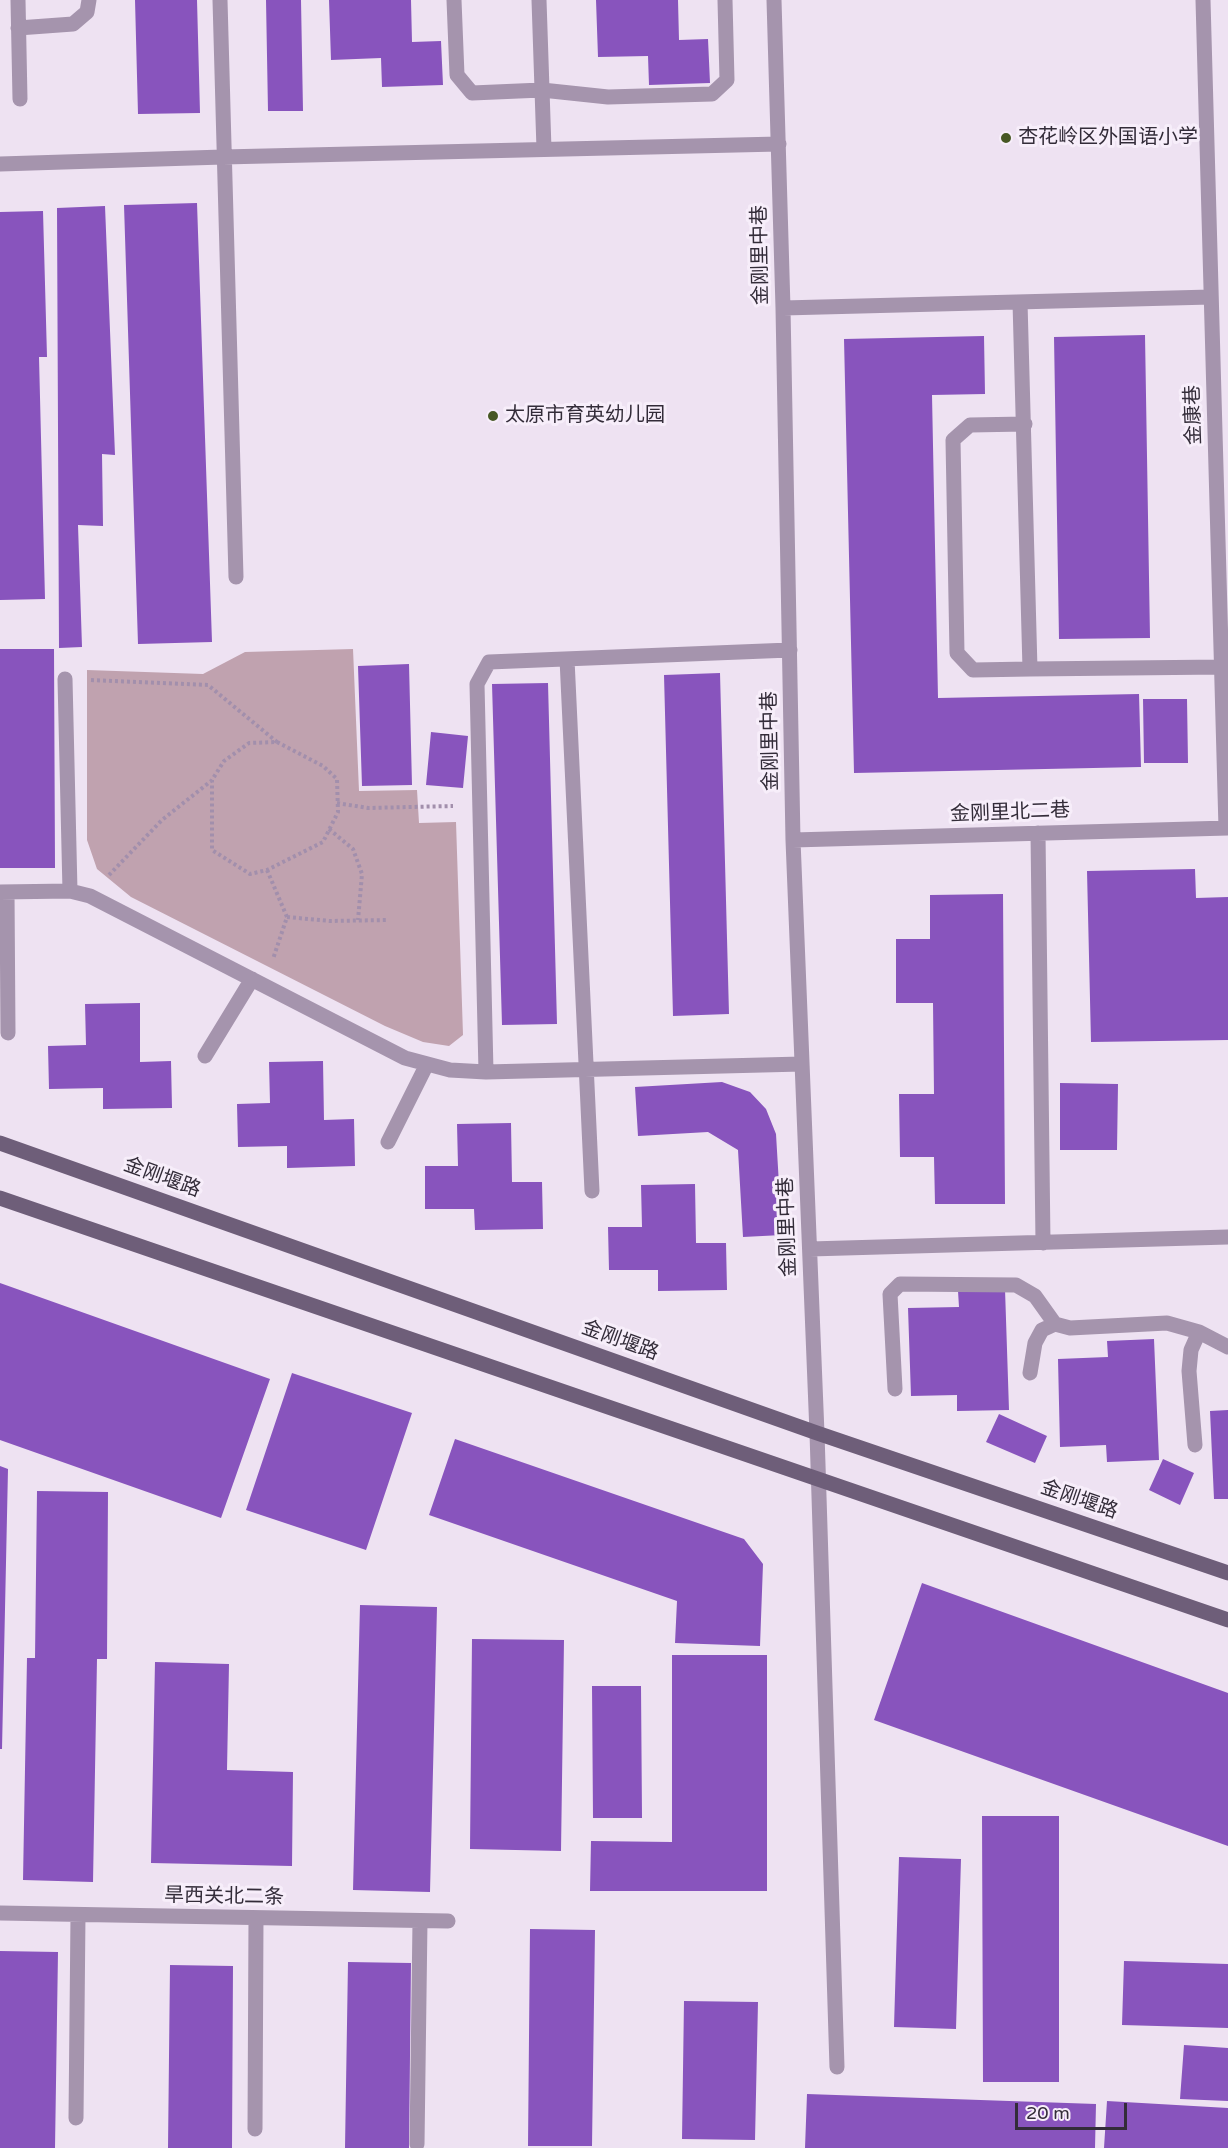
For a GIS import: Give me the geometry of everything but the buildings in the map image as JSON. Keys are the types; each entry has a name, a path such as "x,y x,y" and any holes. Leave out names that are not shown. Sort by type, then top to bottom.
{"main road":[{"name":"金刚堰路","path":"0,1143 817,1433 1228,1573"},
{"path":"0,1198 1228,1620"}],"street":[{"path":"18,0 20,99"},
{"path":"18,28 73,24 87,12 89,0"},
{"path":"220,0 236,577"},
{"path":"454,0 457,75 472,93 542,90 608,97 712,94 727,80 724,0"},
{"path":"539,0 544,149"},
{"name":"金刚里中巷","path":"774,0 794,840 817,1433 837,2067"},
{"name":"金康巷","path":"1203,0 1211,297 1221,380 1222,667 1225,687 1227,828"},
{"path":"0,164 779,144"},
{"path":"783,308 1211,297"},
{"path":"1020,302 1030,669"},
{"path":"1025,424 970,424 953,440 957,653 973,670 1222,667"},
{"path":"486,1072 477,684 489,662 790,651"},
{"path":"567,659 592,1191"},
{"path":"65,679 70,891"},
{"name":"金刚里北二巷","path":"794,840 1227,828"},
{"path":"1038,833 1043,1242"},
{"path":"8,1033 3,892 70,891 90,896 405,1058 450,1070 486,1072 802,1064"},
{"path":"205,1056 258,982"},
{"path":"388,1142 427,1064"},
{"path":"810,1250 1228,1237"},
{"path":"895,1389 890,1294 900,1284 1016,1285 1035,1296 1055,1324 1070,1328 1167,1323 1198,1332 1228,1347"},
{"path":"1030,1373 1035,1343 1042,1330 1055,1324"},
{"path":"1195,1445 1189,1371 1191,1350 1198,1332"},
{"name":"旱西关北二条","path":"0,1913 448,1921"},
{"path":"76,2118 78,1915"},
{"path":"255,2129 256,1918"},
{"path":"417,2144 420,1921"}],"path":[{"path":"65,679 208,685 277,742 323,766 337,779 338,813 323,842 267,870 250,874 212,850 212,780"},
{"path":"90,896 162,820 212,780 224,761 249,743 277,742"},
{"path":"337,803 368,808 480,806"},
{"path":"329,829 353,849 362,874 358,920"},
{"path":"258,982 287,916 267,870"},
{"path":"287,916 330,921 388,920"}],"shaded area":[{"path":"353,649 359,791 417,790 419,823 456,822 463,1035 449,1046 423,1042 385,1026 131,897 97,869 87,840 87,670 203,674 245,652"}],"place":[{"name":"杏花岭区外国语小学","path":"1006,138"},
{"name":"太原市育英幼儿园","path":"493,416"}]}
